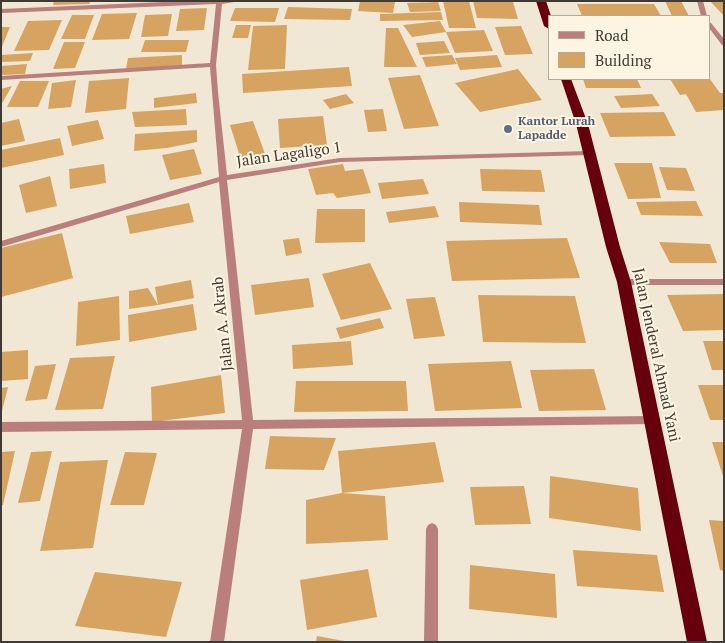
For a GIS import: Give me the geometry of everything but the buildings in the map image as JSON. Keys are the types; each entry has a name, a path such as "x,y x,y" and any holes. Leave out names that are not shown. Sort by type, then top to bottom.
{"highway":[{"path":"540,1 548,23"},
{"name":"Jalan Jenderal Ahmad Yani","path":"566,80 582,124 613,247 624,282 654,420 697,642"}],"street":[{"path":"1,11 237,1"},
{"path":"700,1 704,15"},
{"name":"Jalan A. Akrab","path":"217,642 248,426 214,92 213,65 219,2"},
{"path":"710,25 724,44"},
{"path":"1,78 213,65"},
{"name":"Jalan Lagaligo 1","path":"1,244 224,178 340,160 589,153"},
{"path":"624,282 724,282"},
{"path":"1,427 248,426 654,420"},
{"path":"431,642 432,529"}],"place":[{"name":"Kantor Lurah Lapadde","path":"508,129"}]}
